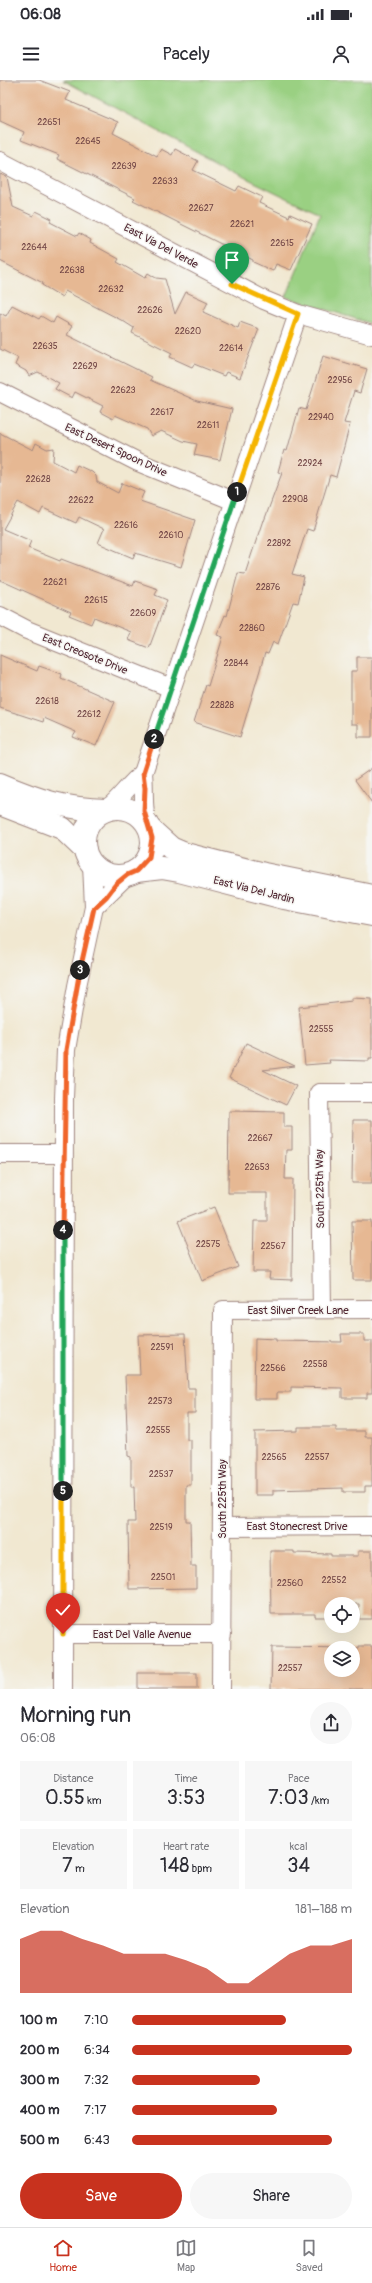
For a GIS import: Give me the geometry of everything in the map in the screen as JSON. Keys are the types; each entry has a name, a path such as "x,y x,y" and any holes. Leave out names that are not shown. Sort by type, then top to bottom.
{"street":[{"name":"East Via Del Verde","path":"0,161 232,284 298,314 372,335"},
{"path":"94,908 149,857 152,838 144,811 145,788 143,773 298,314"},
{"name":"East Desert Spoon Drive","path":"0,392 138,462 234,501"},
{"name":"East Creosote Drive","path":"0,616 27,630 171,688"},
{"path":"63,1689 63,1154 66,1050 77,986 94,908 88,857 84,840 90,822 126,792 132,782 143,773"},
{"path":"0,784 34,799 57,806 106,810 115,808 130,810 143,818 148,827"},
{"path":"0,804 62,828 88,857 108,874 131,873"},
{"name":"East Via Del Jardin","path":"148,827 160,840 185,854 264,874 372,896"},
{"name":"East Via Del Jardin","path":"131,873 162,868 284,898 372,915"},
{"name":"South 225th Way","path":"322,1309 319,1093 372,1093"},
{"path":"0,1154 63,1154"},
{"name":"East Silver Creek Lane","path":"223,1310 372,1309"},
{"name":"South 225th Way","path":"221,1689 223,1310"},
{"name":"East Stonecrest Drive","path":"222,1527 372,1526"},
{"name":"East Del Valle Avenue","path":"63,1634 222,1634"}],"green space":[{"path":"63,80 372,80 372,324 286,297 320,214 242,176"}],"building":[{"path":"0,80 39,80 70,92 66,100 118,122 113,133 157,156 161,149 172,155 175,149 198,161 193,170 236,191 239,186 262,197 259,203 289,217 290,214 312,224 291,270 276,264 273,271 253,262 253,260 133,200 135,198 57,159 59,155 21,140 24,132 0,121"},
{"path":"0,174 7,177 13,207 33,216 36,211 52,219 50,222 77,236 79,233 91,240 90,243 119,259 117,262 145,278 148,273 156,278 165,279 175,314 186,292 208,302 203,312 238,328 240,322 259,329 240,378 226,372 224,376 194,364 192,367 170,357 172,353 132,333 134,328 123,321 65,291 62,297 42,285 43,283 0,261"},
{"path":"12,305 39,319 41,316 53,323 56,317 72,326 67,335 152,377 150,380 197,401 232,409 220,460 194,455 197,444 183,441 161,431 151,436 147,429 115,415 113,419 100,412 103,406 75,392 72,398 55,389 59,383 38,372 29,376 26,371 15,365 18,358 0,349 0,313 6,316"},
{"path":"323,356 367,369 360,393 354,391 344,423 350,424 336,477 330,475 313,531 307,529 292,574 304,577 298,603 293,602 278,644 273,642 268,654 265,653 240,737 194,722 206,685 208,686 223,637 217,635 225,615 227,616 238,573 245,574 263,520 264,521 282,473 278,472 284,450 287,451 299,408 306,410"},
{"path":"0,433 33,450 36,443 47,449 54,448 53,461 74,472 77,465 92,472 96,476 97,482 118,493 122,483 144,492 140,501 195,520 181,567 135,553 133,558 98,543 104,529 79,517 76,523 43,508 40,514 18,502 3,529 31,541 28,548 60,561 61,559 133,586 135,581 158,589 155,595 167,600 149,648 128,640 131,632 94,617 91,624 69,615 71,612 0,580"},
{"path":"0,655 37,671 39,666 62,674 61,678 115,702 96,746 73,737 76,732 44,718 43,722 0,708"},
{"path":"357,657 372,657 372,737 358,737 358,724 351,724 351,671 357,671"},
{"path":"372,768 372,803 355,780"},
{"path":"352,998 372,999 372,1058 369,1058 369,1061 329,1060 330,1063 305,1065 299,1007 352,1001"},
{"path":"246,1043 295,1066 263,1070 296,1086 286,1105 229,1078"},
{"path":"229,1111 284,1112 284,1127 292,1127 292,1150 286,1150 285,1179 293,1179 292,1280 269,1279 270,1272 253,1272 254,1221 267,1221 267,1193 228,1193"},
{"path":"353,1120 372,1120 372,1183 352,1183"},
{"path":"214,1207 238,1267 202,1281 178,1221"},
{"path":"352,1221 372,1221 372,1280 353,1280"},
{"path":"185,1334 188,1388 195,1388 195,1413 187,1413 187,1440 191,1440 191,1485 186,1485 186,1521 190,1521 191,1566 196,1566 196,1588 129,1589 128,1522 135,1522 134,1487 131,1487 131,1457 128,1456 125,1375 140,1375 138,1335"},
{"path":"341,1334 364,1334 364,1341 372,1341 372,1393 367,1393 367,1398 342,1398 342,1388 291,1387 291,1392 277,1392 277,1399 254,1399 255,1338 276,1339 276,1341 342,1342"},
{"path":"298,1427 336,1427 336,1431 365,1431 365,1437 372,1437 372,1486 365,1486 365,1492 343,1492 343,1488 273,1490 273,1495 255,1495 255,1432 298,1431"},
{"path":"270,1551 331,1554 331,1556 358,1556 358,1551 372,1551 372,1619 360,1619 360,1597 324,1597 324,1617 315,1617 315,1614 271,1614"},
{"path":"360,1646 372,1646 372,1689 271,1689 272,1647 324,1648 324,1677 360,1677"},
{"path":"138,1673 197,1673 197,1689 138,1689"}],"route":[{"path":"63,1634 63,1154 66,1050 77,986 94,908 106,897 116,884 127,875 144,865 152,848 152,838 147,824 143,804 145,788 143,773 298,314 264,300 232,284"}]}
